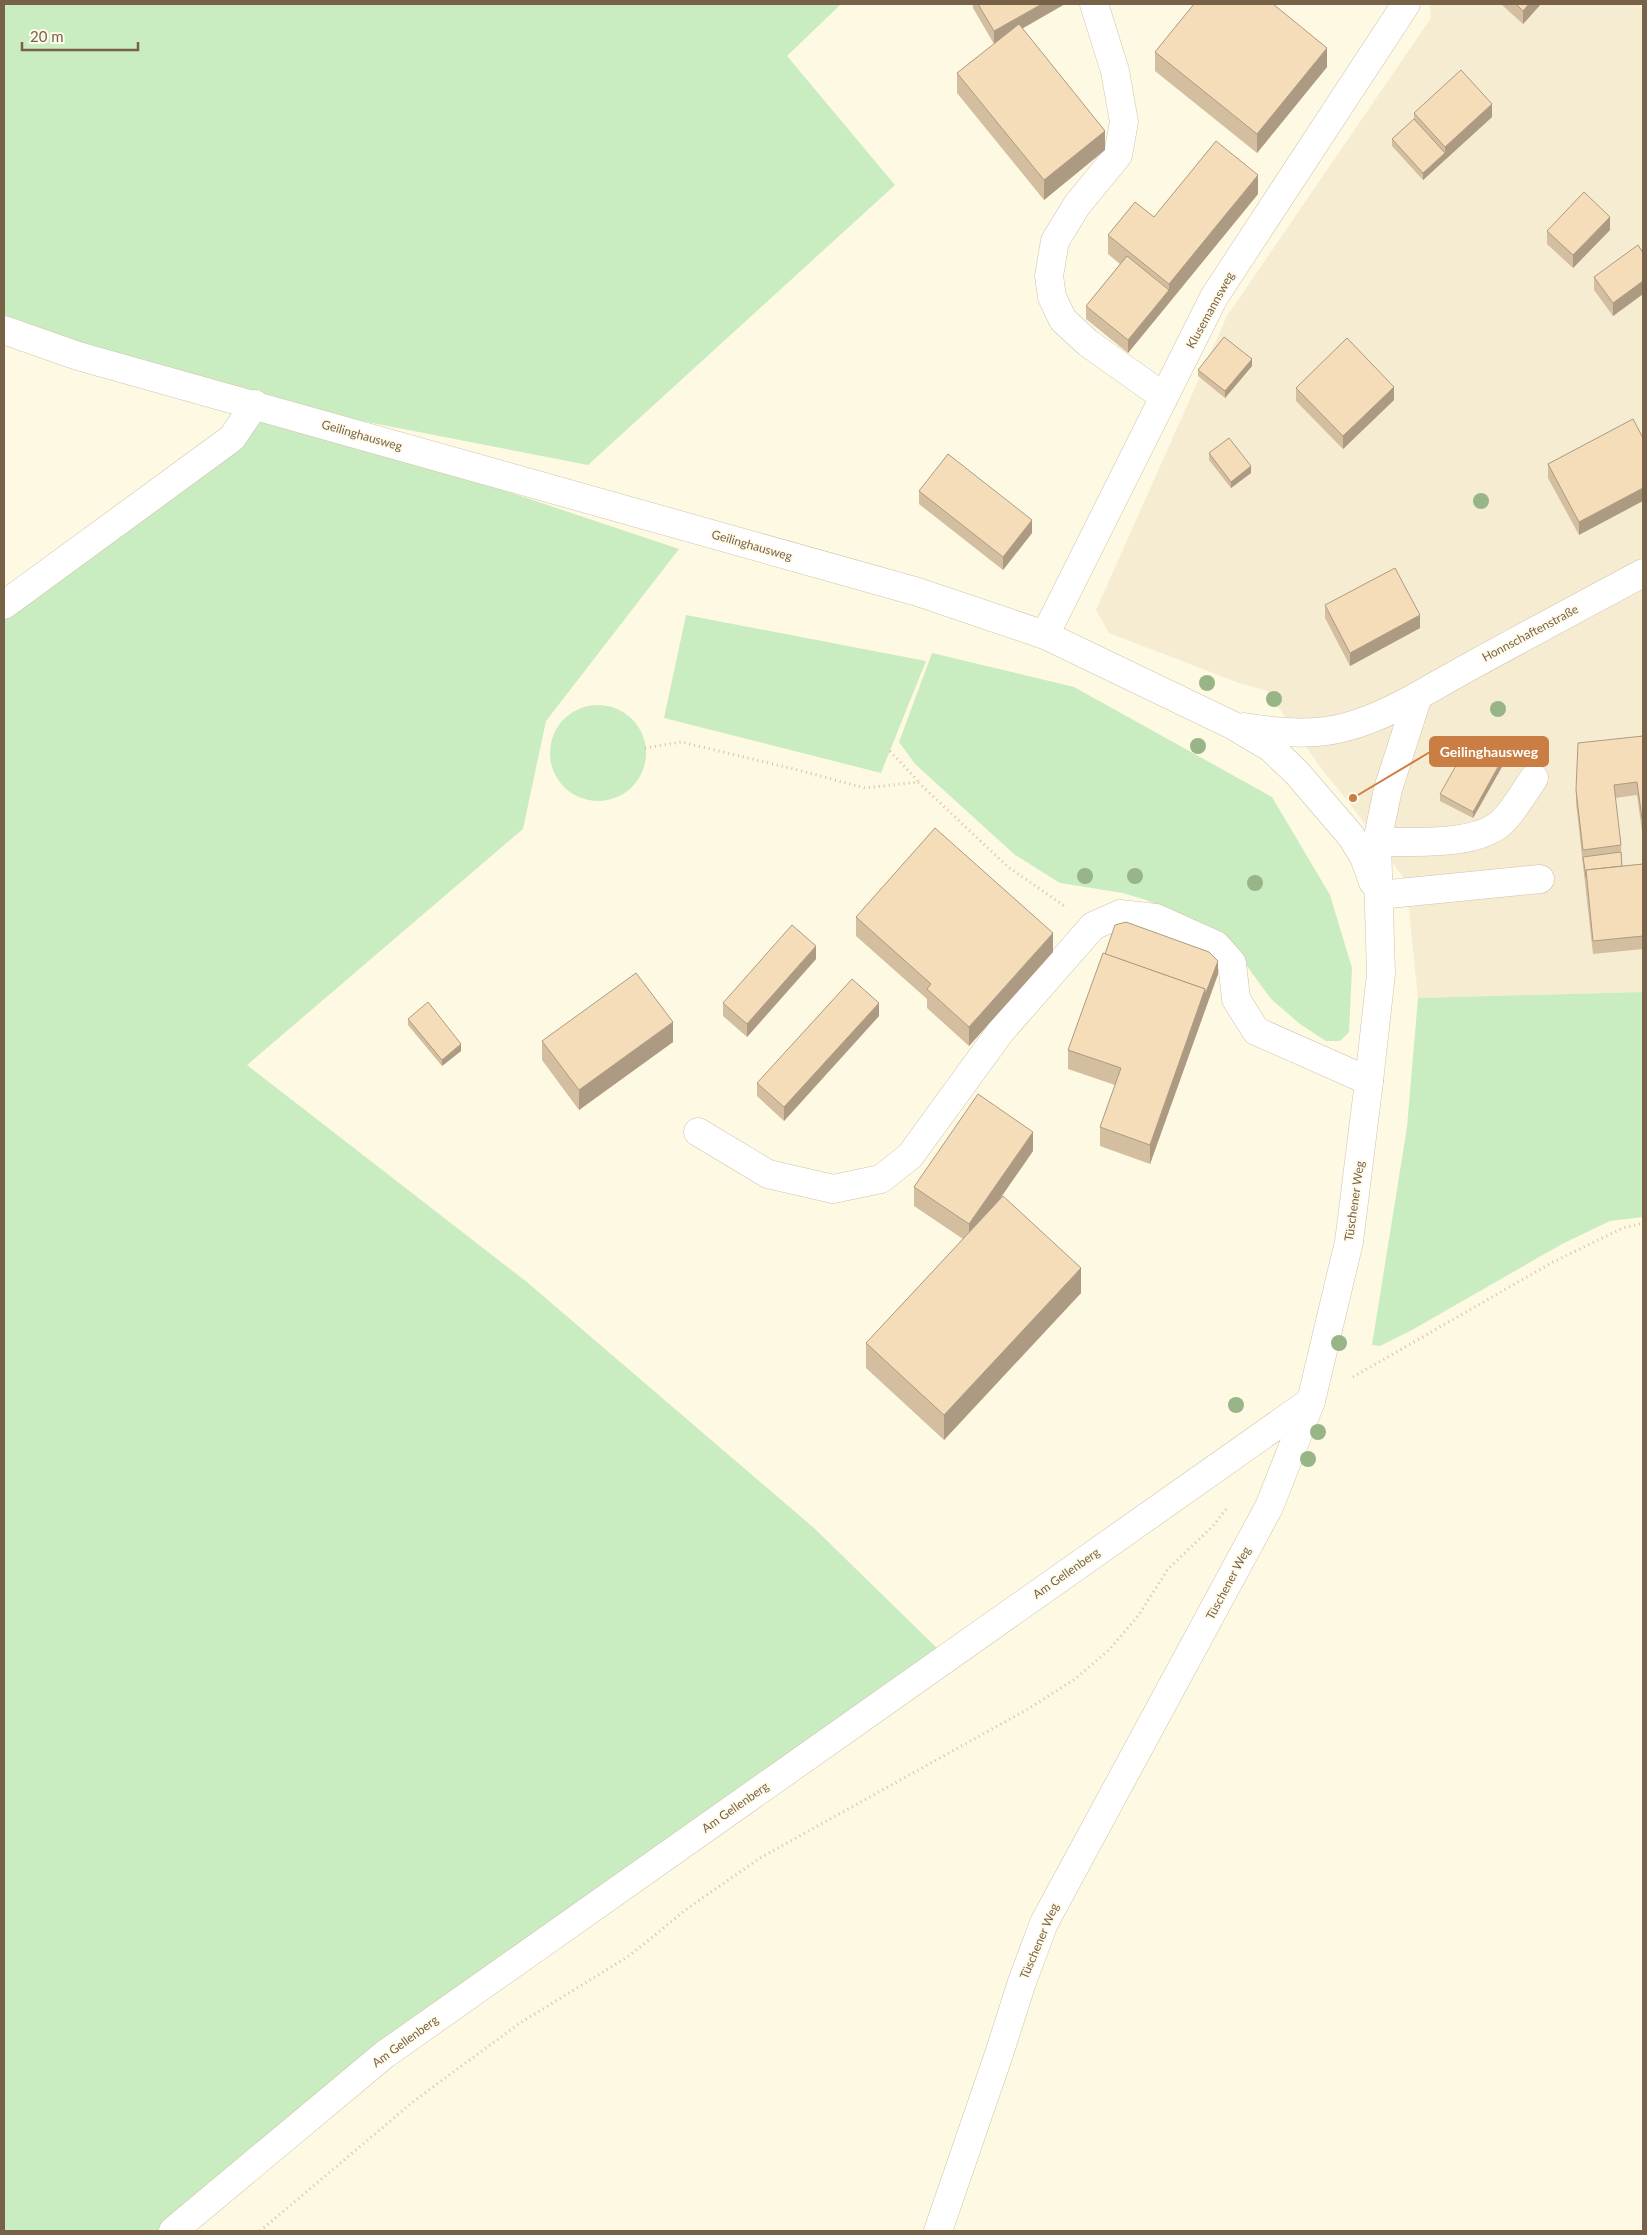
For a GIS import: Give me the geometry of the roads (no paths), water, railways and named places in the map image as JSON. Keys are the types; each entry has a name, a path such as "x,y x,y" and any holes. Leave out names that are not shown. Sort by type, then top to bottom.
{"street":[{"path":"1094,4 1115,70 1124,122 1118,156 1077,205 1055,240 1049,276 1052,297 1063,320 1088,343 1164,397"},
{"name":"Klusemannsweg","path":"1045,635 1214,297 1406,4"},
{"name":"Geilinghausweg","path":"4,330 78,356 255,404 918,592 1045,635 1234,726 1271,748 1297,773"},
{"path":"4,605 232,438 255,404"},
{"name":"Honnschaftenstraße","path":"1345,728 1386,714 1510,644 1643,573"},
{"name":"Tüschener Weg","path":"938,2231 1022,1982 1044,1923 1269,1506 1311,1401 1348,1242 1382,974 1377,842 1388,789 1418,696"},
{"name":"Geilinghausweg","path":"1234,726 1267,731 1311,734 1345,728"},
{"name":"Tüschener Weg","path":"1297,773 1351,836 1364,857 1378,895"},
{"path":"1377,842 1462,839 1486,834 1504,821 1534,778"},
{"path":"1378,895 1540,879"},
{"path":"698,1132 768,1174 833,1188 881,1179 910,1156 1001,1031 1093,926 1120,914 1156,918 1216,944 1232,963 1236,999 1256,1031 1369,1081"},
{"name":"Am Gellenberg","path":"173,2231 384,2054 1311,1401"}],"place":[{"name":"Geilinghausweg","path":"1353,798"}]}
